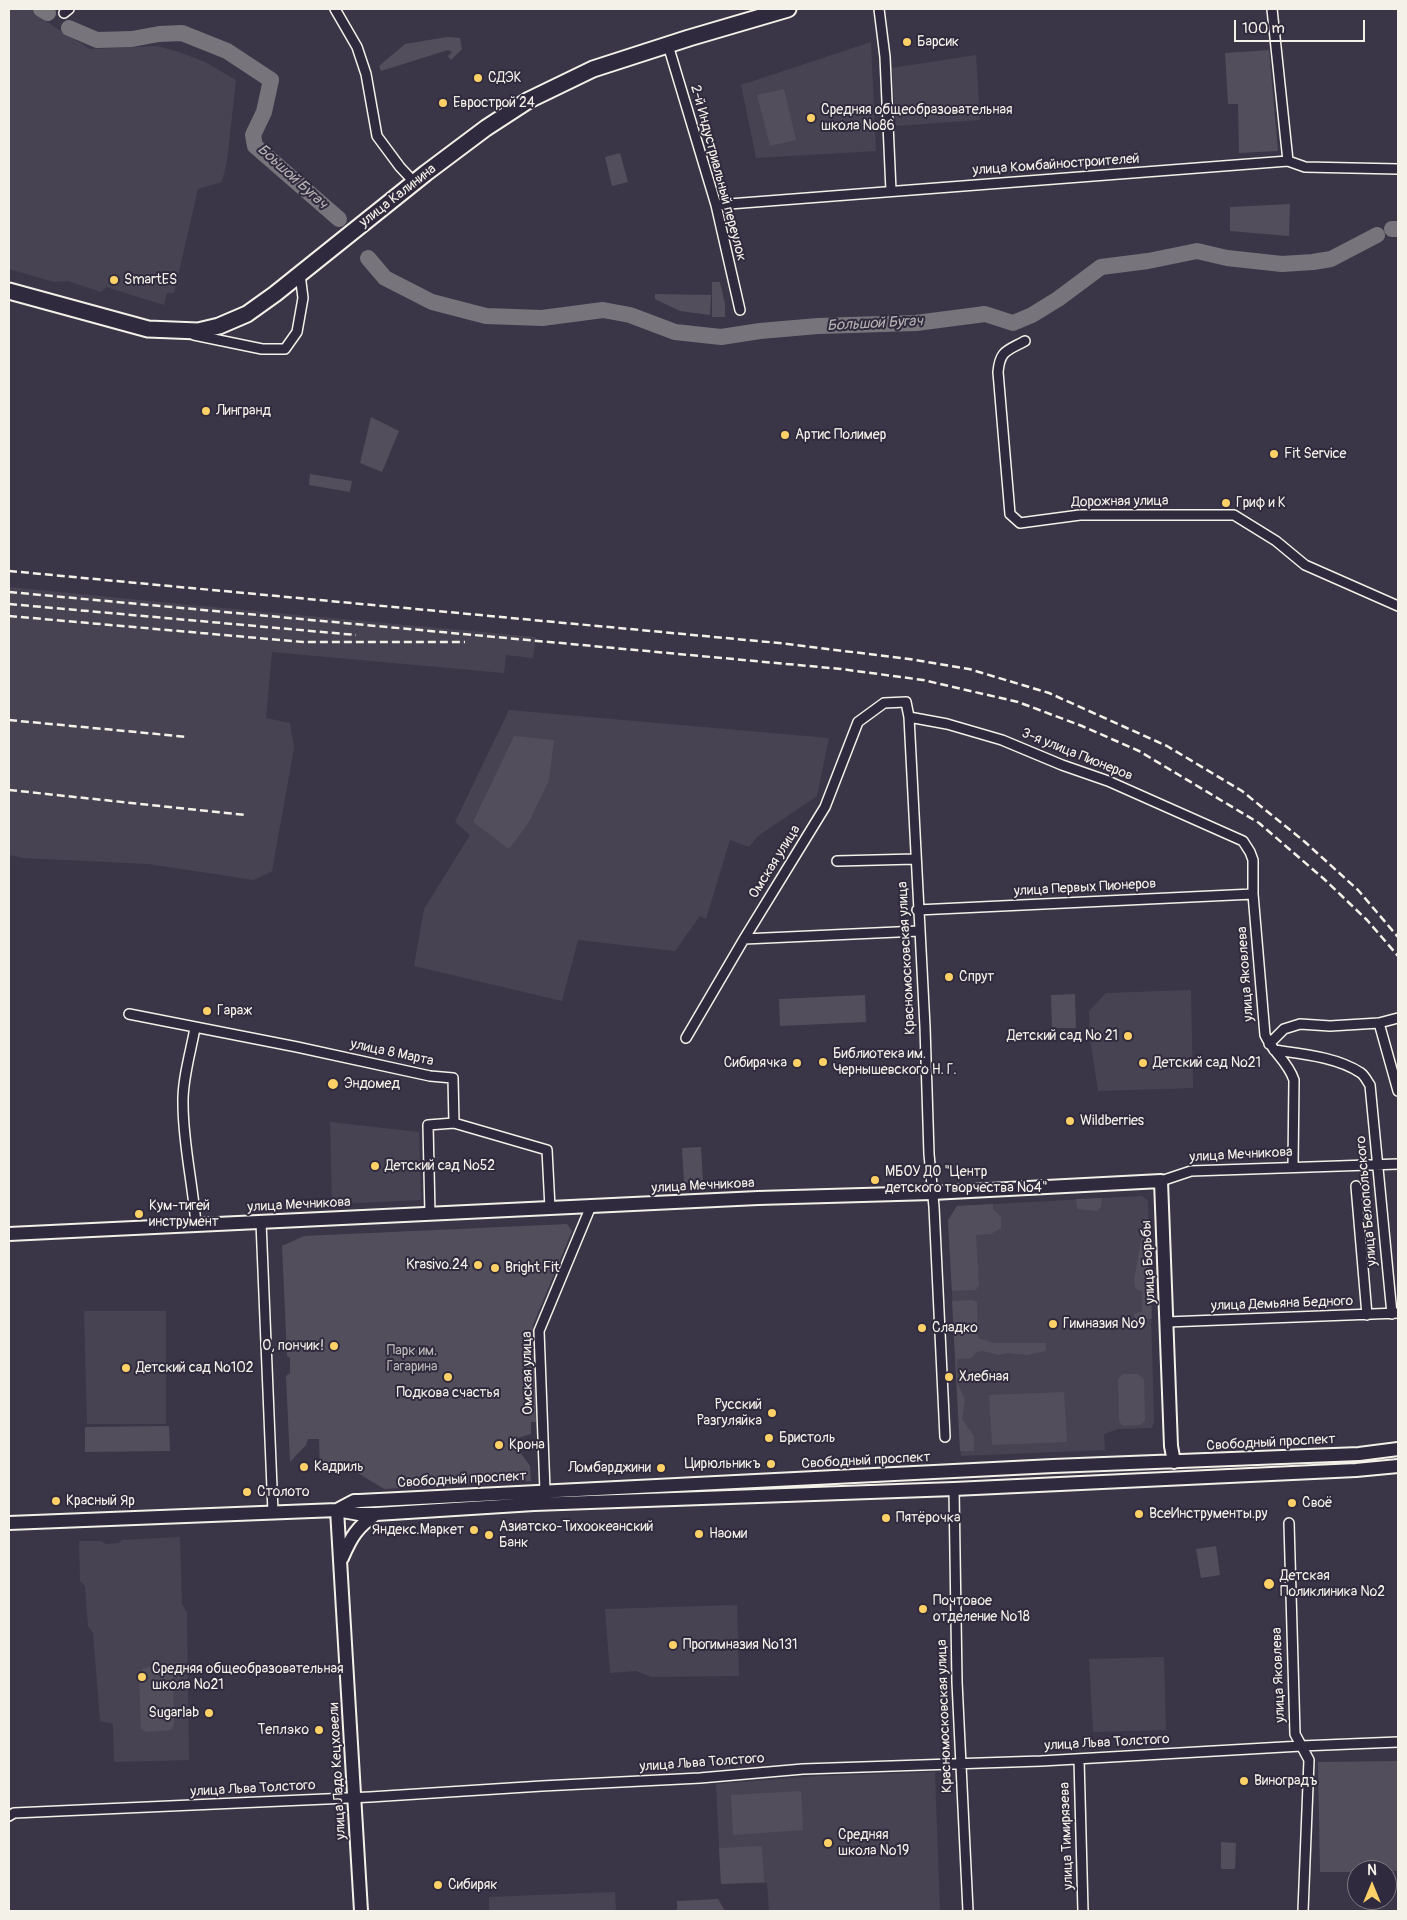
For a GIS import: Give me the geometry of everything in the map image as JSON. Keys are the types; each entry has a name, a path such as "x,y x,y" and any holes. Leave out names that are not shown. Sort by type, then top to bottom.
{"main road":[{"name":"улица Калинина","path":"9,291 148,330 198,331 219,326 247,314 414,182 486,128 529,100 593,70 788,9"},
{"name":"улица Мечникова","path":"9,1234 1161,1181"},
{"name":"улица Борьбы","path":"1161,1181 1171,1446 1174,1462"},
{"name":"Свободный проспект","path":"338,1510 354,1501 545,1490 1359,1454 1398,1449"},
{"name":"Свободный проспект","path":"9,1523 338,1510 359,1514 376,1514 546,1504 954,1489 1356,1470 1398,1466"},
{"path":"954,1489 955,1472"},
{"path":"545,1490 546,1504"},
{"name":"улица Ладо Кецховели","path":"338,1510 361,1911"},
{"path":"341,1560 352,1535 362,1523 376,1514"}],"street":[{"path":"335,9 357,47 366,74 377,136 414,182"},
{"path":"879,9 885,57 891,191"},
{"path":"1272,9 1288,161"},
{"name":"2-й Индустриальный переулок","path":"668,45 716,205 740,310"},
{"name":"улица Комбайностроителей","path":"716,205 1288,161 1305,167 1398,170"},
{"path":"179,332 262,348 285,348 297,332 303,298 300,274"},
{"name":"Дорожная улица","path":"1025,341 1004,352 999,360 998,372 1010,514 1020,523 1080,515 1234,515 1276,541 1305,565 1398,606"},
{"name":"Омская улица","path":"686,1038 825,807 858,722 884,703 906,702 909,717"},
{"name":"Красномосковская улица","path":"909,717 917,910 945,1437"},
{"name":"3-я улица Пионеров","path":"909,717 947,724 1002,740 1062,765 1108,781 1243,841 1253,860"},
{"path":"837,862 915,859"},
{"name":"улица Яковлева","path":"1253,860 1263,1028 1272,1047 1289,1067 1294,1080 1293,1167"},
{"name":"улица Первых Пионеров","path":"917,910 1254,894"},
{"path":"744,939 919,932"},
{"name":"улица 8 Марта","path":"129,1014 297,1047 430,1076 453,1078 454,1123"},
{"path":"1272,1047 1284,1029 1300,1024 1330,1026 1379,1023 1398,1018"},
{"path":"1379,1023 1398,1091"},
{"path":"194,1028 182,1102 190,1176 194,1194 196,1225"},
{"name":"улица Белопольского","path":"1272,1047 1331,1061 1351,1068 1363,1074 1370,1085 1377,1164 1395,1314"},
{"path":"430,1214 428,1125 454,1123 547,1150 550,1208"},
{"name":"улица Мечникова","path":"1161,1181 1190,1171 1398,1164"},
{"path":"1356,1186 1368,1315"},
{"name":"Омская улица","path":"545,1490 539,1330 591,1206"},
{"path":"261,1222 273,1512"},
{"name":"улица Демьяна Бедного","path":"1166,1322 1395,1314"},
{"name":"Красномосковская улица","path":"954,1489 955,1626 968,1911"},
{"name":"улица Яковлева","path":"1289,1523 1295,1734 1309,1760 1308,1814 1302,1883 1303,1911"},
{"name":"улица Льва Толстого","path":"9,1816 14,1813 355,1798 700,1778 803,1769 1079,1759 1398,1742"},
{"name":"улица Тимирязева","path":"1079,1759 1084,1911"}],"shaded area":[{"path":"9,9 30,9 90,49 157,46 205,62 236,80 227,161 222,182 198,189 174,293 167,293 164,305 106,287 101,292 68,281 54,282 9,269"},
{"name":"Средняя общеобразовательная школа №86","path":"871,42 876,151 756,158 741,85"},
{"path":"976,55 980,120 896,126 892,68"},
{"path":"9,587 536,637 533,658 506,655 504,673 272,652 266,718 290,723 294,748 272,871 254,880 148,864 23,858 9,855"},
{"path":"509,710 829,738 817,796 758,836 749,847 730,840 706,919 700,916 675,951 578,940 562,1001 414,966 424,909 470,835 455,822"},
{"name":"Детский сад №21","path":"1191,990 1193,1088 1098,1091 1090,1038 1089,1011 1106,993"},
{"name":"Детский сад №52","path":"330,1122 419,1132 421,1200 332,1204"},
{"name":"Гимназия №9","path":"1142,1196 1148,1201 1154,1422 1152,1428 1118,1429 1104,1434 1105,1450 961,1456 948,1220 957,1206"},
{"name":"Детский сад №102","path":"84,1311 166,1311 166,1424 87,1424"},
{"name":"Средняя общеобразовательная школа №21","path":"180,1537 182,1604 187,1613 189,1760 114,1762 113,1724 100,1721 93,1633 88,1626 85,1586 80,1581 79,1541 101,1541 106,1544 119,1543 122,1540"},
{"name":"Прогимназия №131","path":"737,1605 739,1676 651,1677 636,1671 610,1673 605,1609"},
{"path":"1164,1657 1166,1730 1093,1732 1089,1659"},
{"name":"Средняя школа №19","path":"935,1772 940,1911 769,1911 767,1883 721,1884 716,1784 819,1776"},
{"path":"615,1892 616,1911 489,1911 489,1897"}],"green space":[{"path":"447,37 460,38 462,49 451,60 448,56 452,52 448,50 381,71 379,66 405,44"},
{"path":"1269,50 1278,151 1239,153 1238,104 1228,104 1225,53"},
{"path":"784,89 796,140 770,146 757,95"},
{"path":"620,153 628,182 612,186 605,157"},
{"path":"1290,204 1289,236 1230,231 1230,207"},
{"path":"712,282 720,282 725,304 725,317 712,317"},
{"path":"655,294 711,295 710,315 680,311 655,299"},
{"path":"371,417 399,431 382,472 360,463"},
{"path":"310,474 352,481 350,492 309,485"},
{"path":"514,736 554,740 549,780 529,822 509,849 473,822"},
{"path":"1075,994 1076,1028 1052,1028 1051,995"},
{"path":"865,995 866,1022 780,1026 779,999"},
{"path":"701,1147 703,1182 684,1183 682,1148"},
{"path":"1102,1198 1101,1207 1097,1211 1077,1209 1076,1199"},
{"path":"993,1204 993,1209 1001,1217 1001,1228 991,1234 976,1235 979,1285 976,1290 952,1291 948,1220 957,1206"},
{"path":"1145,1218 1148,1218 1152,1319 1134,1320 1134,1314 1142,1311 1142,1292 1135,1288 1134,1280"},
{"name":"Парк им. Гагарина","path":"567,1224 572,1231 533,1325 536,1422 531,1422 531,1434 518,1438 515,1445 530,1466 531,1481 384,1489 353,1470 320,1471 319,1439 308,1439 306,1445 290,1462 286,1376 290,1373 290,1358 287,1356 282,1246 304,1236"},
{"path":"972,1300 977,1302 978,1338 993,1343 1046,1343 1046,1351 1027,1355 1008,1353 998,1355 983,1351 977,1352 971,1358 957,1359 958,1384 965,1400 962,1419 974,1436 974,1451 960,1451 952,1301"},
{"path":"1123,1374 1138,1374 1144,1379 1145,1420 1141,1425 1124,1426 1119,1420 1118,1379"},
{"path":"1064,1392 1067,1442 992,1445 989,1395"},
{"path":"169,1426 170,1451 85,1452 85,1427"},
{"path":"1216,1546 1220,1575 1201,1578 1196,1549"},
{"path":"169,1666 173,1669 174,1725 171,1730 146,1732 141,1729 139,1674 148,1667"},
{"path":"1397,1761 1398,1871 1397,1860 1347,1860 1347,1872 1320,1872 1318,1762"},
{"path":"801,1791 803,1830 733,1835 731,1795"},
{"path":"1221,1842 1236,1843 1235,1869 1221,1869"},
{"path":"762,1846 764,1882 721,1884 719,1848"},
{"path":"718,1899 725,1911 677,1911 677,1901"}],"waterway":[{"name":"Большой Бугач","path":"41,9 48,13"},
{"name":"Боьшой Бугач","path":"69,28 97,40 132,39 159,34 182,33 227,51 271,80 264,112 253,135 255,146 339,219"},
{"name":"Большой Бугач","path":"1392,229 1398,229"},
{"name":"Большой Бугач","path":"368,258 385,278 432,302 486,316 542,318 603,310 630,315 675,332 721,337 760,331 818,326 916,323 985,314 1013,323 1032,315 1058,299 1101,267 1148,261 1197,251 1227,258 1282,264 1313,262 1331,259 1377,235"}],"railway":[{"path":"9,571 779,643 909,659 969,669 1049,693 1167,746 1242,791 1305,842 1358,890 1398,937"},
{"path":"9,592 841,669 923,680 1018,702 1082,726 1139,751 1259,823 1324,879 1367,920 1398,956"},
{"path":"9,604 356,635"},
{"path":"9,616 303,642 465,642"},
{"path":"9,720 188,737"},
{"path":"9,790 245,815"}],"place":[{"name":"Барсик","path":"907,42"},
{"name":"СДЭК","path":"478,78"},
{"name":"Еврострой 24","path":"443,103"},
{"name":"Средняя общеобразовательная школа №86","path":"811,118"},
{"name":"SmartES","path":"114,280"},
{"name":"Лингранд","path":"206,411"},
{"name":"Артис Полимер","path":"785,435"},
{"name":"Fit Service","path":"1274,454"},
{"name":"Гриф и К","path":"1226,503"},
{"name":"Спрут","path":"949,977"},
{"name":"Гараж","path":"207,1011"},
{"name":"Детский сад № 21","path":"1128,1036"},
{"name":"Библиотека им. Чернышевского Н. Г.","path":"823,1062"},
{"name":"Сибирячка","path":"797,1063"},
{"name":"Детский сад №21","path":"1143,1063"},
{"name":"Эндомед","path":"333,1084"},
{"name":"Wildberries","path":"1070,1121"},
{"name":"Детский сад №52","path":"375,1166"},
{"name":"МБОУ ДО \"Центр детского творчества №4\"","path":"875,1180"},
{"name":"Кум-тигей инструмент","path":"139,1214"},
{"name":"Krasivo.24","path":"478,1265"},
{"name":"Bright Fit","path":"495,1268"},
{"name":"Гимназия №9","path":"1053,1324"},
{"name":"Сладко","path":"922,1328"},
{"name":"О, пончик!","path":"334,1346"},
{"name":"Детский сад №102","path":"126,1368"},
{"name":"Подкова счастья","path":"448,1377"},
{"name":"Хлебная","path":"949,1377"},
{"name":"Русский Разгуляйка","path":"772,1413"},
{"name":"Бристоль","path":"769,1438"},
{"name":"Крона","path":"499,1445"},
{"name":"Цирюльникъ","path":"771,1464"},
{"name":"Кадриль","path":"304,1467"},
{"name":"Ломбарджини","path":"661,1468"},
{"name":"Столото","path":"247,1492"},
{"name":"Красный Яр","path":"56,1501"},
{"name":"Своё","path":"1292,1503"},
{"name":"ВсеИнструменты.ру","path":"1139,1514"},
{"name":"Пятёрочка","path":"886,1518"},
{"name":"Яндекс.Маркет","path":"474,1530"},
{"name":"Наоми","path":"699,1534"},
{"name":"Азиатско-Тихоокеанский Банк","path":"489,1535"},
{"name":"Детская Поликлиника №2","path":"1269,1584"},
{"name":"Почтовое отделение №18","path":"923,1609"},
{"name":"Прогимназия №131","path":"673,1645"},
{"name":"Средняя общеобразовательная школа №21","path":"142,1677"},
{"name":"Sugarlab","path":"209,1713"},
{"name":"Теплэко","path":"319,1730"},
{"name":"Виноградъ","path":"1244,1781"},
{"name":"Средняя школа №19","path":"828,1843"},
{"name":"Сибиряк","path":"438,1885"}]}
